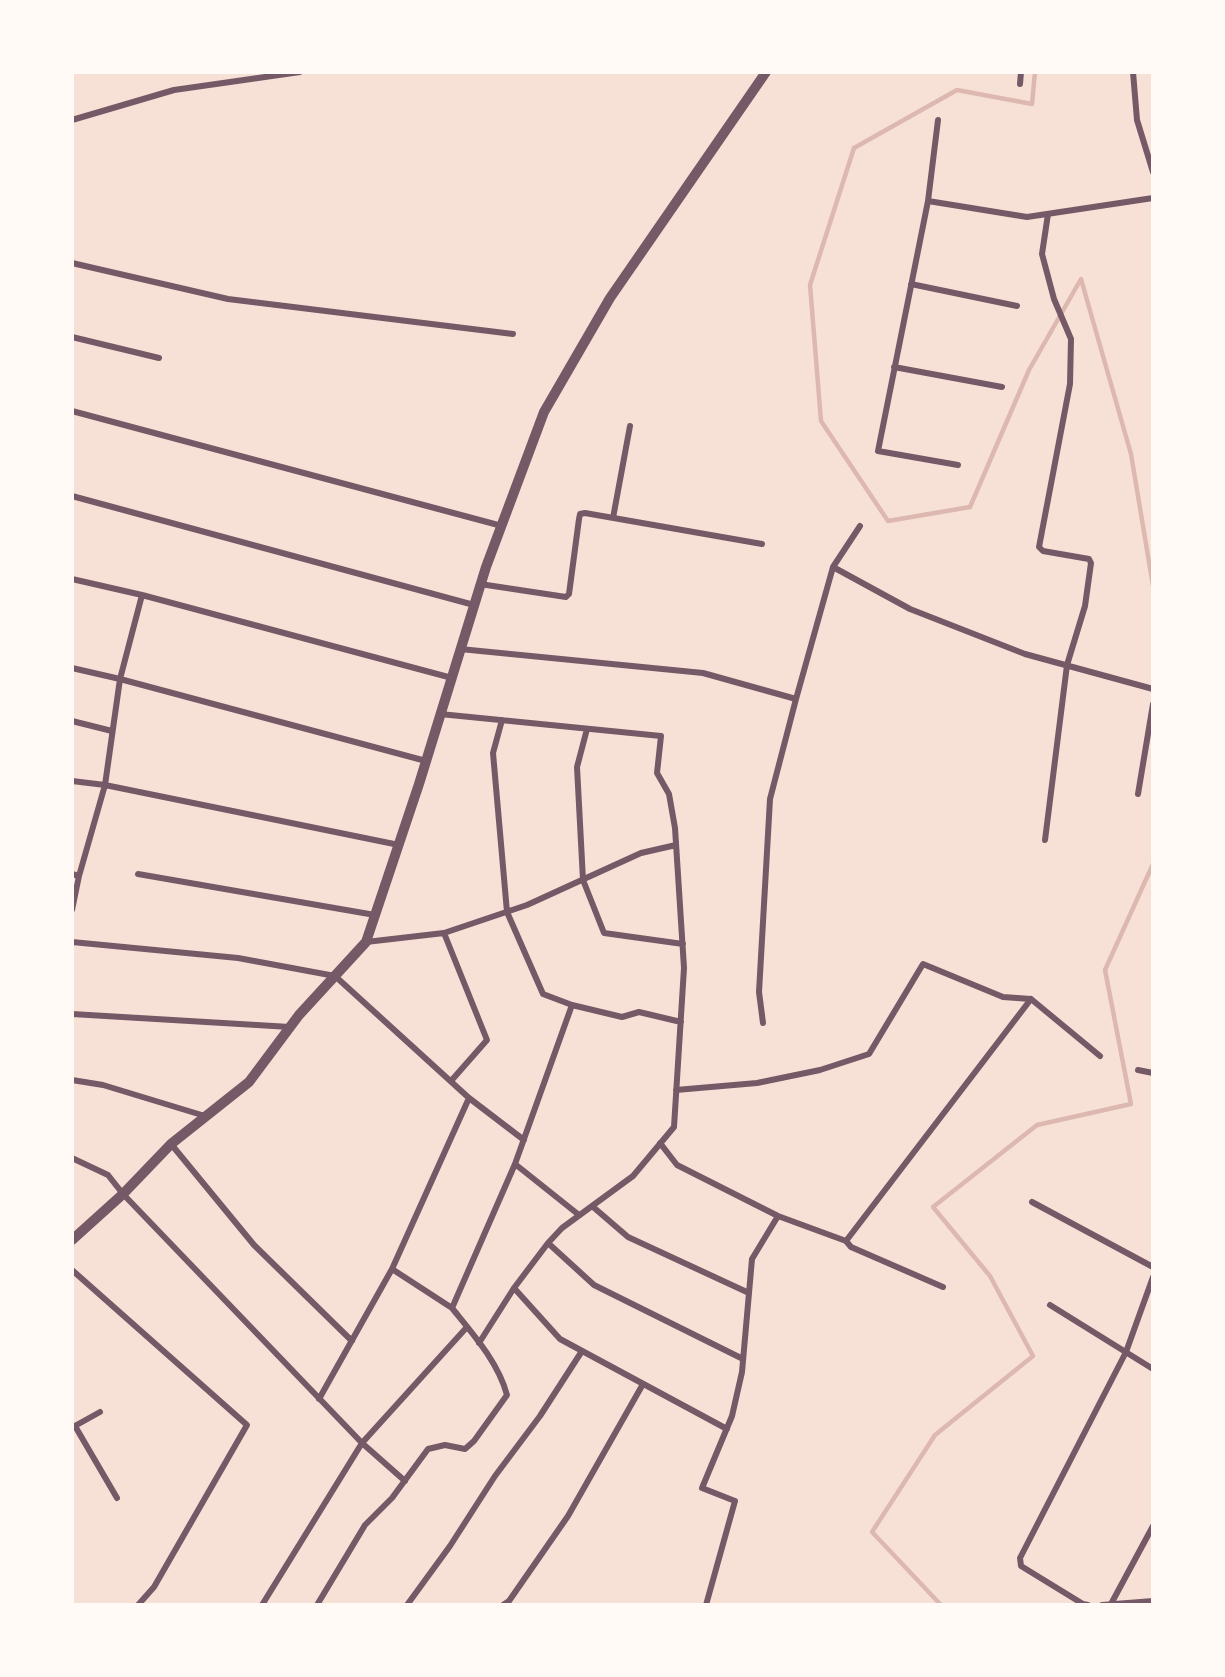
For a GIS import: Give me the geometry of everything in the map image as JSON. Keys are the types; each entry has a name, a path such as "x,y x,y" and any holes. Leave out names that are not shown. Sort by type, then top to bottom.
{"street":[{"path":"72,120 174,90 300,72"},
{"path":"74,1236 123,1194 171,1144 249,1082 290,1027 366,942 426,761 480,584 543,412 610,298 766,72"},
{"path":"1020,84 1022,72"},
{"path":"1133,72 1137,120 1153,171"},
{"path":"938,120 928,201 878,451 958,465"},
{"path":"928,201 1027,217 1153,198"},
{"path":"1045,840 1067,665 1085,606 1091,563 1089,559 1043,551 1039,547 1070,384 1071,339 1054,299 1042,254 1048,214"},
{"path":"72,262 228,299 513,334"},
{"path":"911,284 1017,306"},
{"path":"72,337 159,358"},
{"path":"894,367 1002,387"},
{"path":"72,411 501,526"},
{"path":"613,518 630,426"},
{"path":"72,496 474,605"},
{"path":"480,584 566,597 569,594 580,514 585,513 762,544"},
{"path":"763,1023 759,993 770,799 833,567 860,526"},
{"path":"833,567 910,609 1025,654 1153,689"},
{"path":"72,579 142,595 452,678"},
{"path":"72,910 75,875 105,785 120,679 142,595"},
{"path":"460,649 703,673 796,699"},
{"path":"72,668 426,761"},
{"path":"1138,794 1153,704"},
{"path":"440,714 661,736 657,773 669,794 676,845 683,944 684,968 674,1127 633,1176 562,1228 548,1243 514,1288 479,1342"},
{"path":"501,720 494,753 507,912 543,994 572,1005 622,1017 639,1012 681,1022"},
{"path":"72,721 112,731"},
{"path":"587,729 577,767 583,880 604,933 683,944"},
{"path":"72,782 105,785 399,845"},
{"path":"366,942 444,933 527,905 641,853 676,845"},
{"path":"138,874 375,915"},
{"path":"444,933 487,1040 451,1081"},
{"path":"72,942 238,958 335,976 469,1098 524,1140"},
{"path":"676,1090 758,1083 820,1070 869,1054 923,964 1003,997 1030,999 1100,1056"},
{"path":"846,1241 1030,999"},
{"path":"452,1308 515,1164 572,1005"},
{"path":"72,1014 290,1027"},
{"path":"1138,1070 1153,1073"},
{"path":"72,1080 103,1085 205,1116"},
{"path":"319,1399 392,1269 469,1098"},
{"path":"660,1143 677,1165 778,1216 846,1241 851,1247 943,1287"},
{"path":"171,1144 255,1245 352,1341"},
{"path":"72,1158 108,1175 123,1194 319,1399 362,1443 405,1481"},
{"path":"515,1164 579,1215"},
{"path":"1032,1202 1153,1267"},
{"path":"592,1206 628,1237 749,1293"},
{"path":"706,1605 735,1501 702,1488 732,1416 743,1359 752,1259 778,1216"},
{"path":"548,1243 594,1285 743,1359"},
{"path":"317,1605 365,1525 392,1498 428,1449 445,1444 465,1449 474,1441 507,1395 500,1377 479,1342 452,1308 392,1269"},
{"path":"72,1270 247,1425 154,1587 138,1605"},
{"path":"1088,1605 1021,1566 1020,1563 1126,1352 1153,1277"},
{"path":"514,1288 560,1339 727,1429"},
{"path":"1050,1305 1153,1369"},
{"path":"262,1605 362,1443 467,1327"},
{"path":"407,1605 450,1546 495,1476 540,1416 582,1351"},
{"path":"503,1605 509,1601 568,1516 643,1384"},
{"path":"100,1412 74,1426 117,1498"},
{"path":"1111,1604 1153,1526"},
{"path":"1102,1605 1153,1600"}],"waterway":[{"path":"1035,72 1032,104 957,90 854,148 810,285 821,421 888,521 970,507 1029,370 1081,279 1131,454 1153,586"},
{"path":"941,1605 872,1532 935,1435 1033,1356 990,1276 933,1207 1037,1125 1131,1104 1105,970 1153,864"}]}
